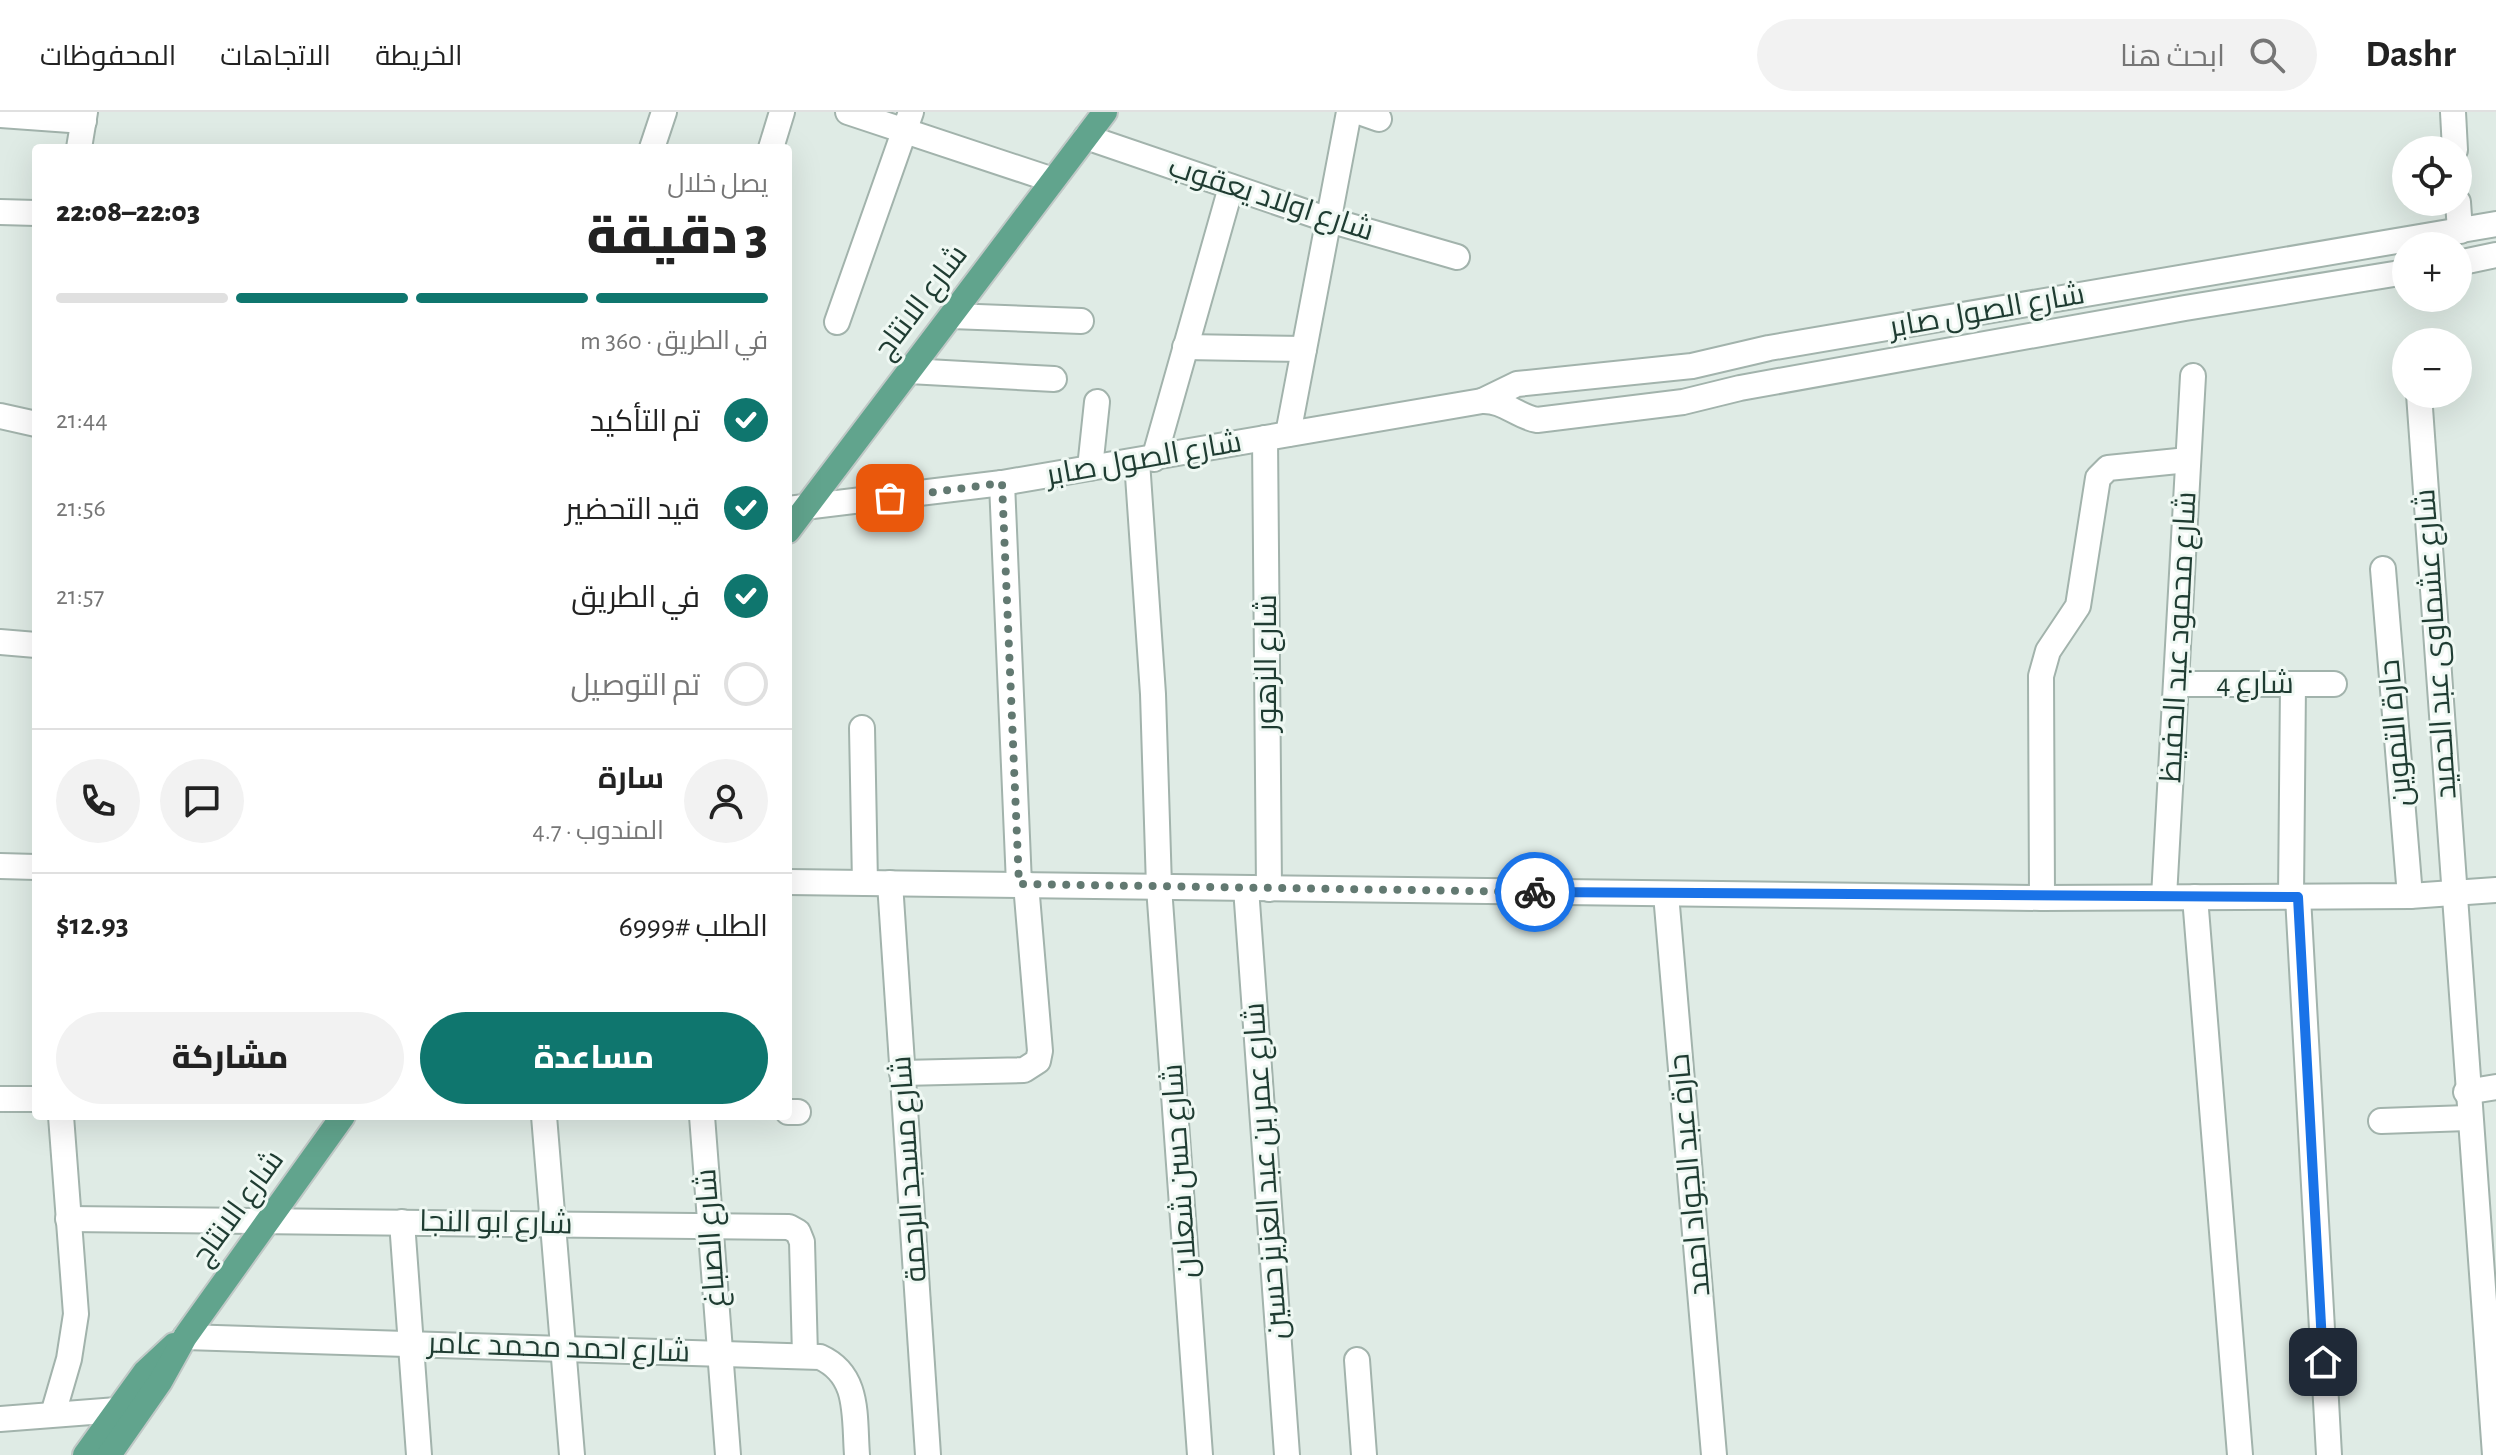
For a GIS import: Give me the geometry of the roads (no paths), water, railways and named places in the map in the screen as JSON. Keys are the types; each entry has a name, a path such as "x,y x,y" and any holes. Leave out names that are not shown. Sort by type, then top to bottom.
{"main road":[{"name":"شارع الانتاج","path":"796,509 909,371 1105,112"},
{"name":"شارع الانتاج","path":"109,1455 160,1382 185,1337 340,1120"},
{"name":"شارع الانتاج","path":"85,1455 145,1372 185,1337"}],"street":[{"path":"653,144 664,112"},
{"path":"772,144 782,112"},
{"path":"848,112 908,121 1053,180"},
{"name":"شارع الزهور","path":"1258,888 1276,436 1304,349 1349,112"},
{"path":"2453,112 2454,136"},
{"path":"0,115 84,116 80,144"},
{"path":"837,322 908,121"},
{"name":"شارع اولاد يعقوب","path":"1086,137 1329,220 1457,257"},
{"name":"شارع حسن شعلان","path":"1200,1455 1159,887 1145,460 1185,347 1231,187"},
{"path":"0,212 32,213"},
{"path":"2459,216 2460,231"},
{"name":"شارع الصول صابر","path":"1482,401 1517,384 1692,366 1769,348 2496,224"},
{"path":"2472,260 2496,255"},
{"name":"شارع الصول صابر","path":"796,509 1002,483 1482,401 1501,403 1537,420 1683,402 1740,388 2392,274"},
{"path":"951,316 1081,321"},
{"path":"1185,347 1304,349"},
{"path":"909,371 1054,379"},
{"name":"شارع محمود عبد الحفيظ","path":"2164,897 2193,376"},
{"path":"1090,468 1097,402"},
{"name":"شارع عشماوى عبد الحميد","path":"2420,408 2468,1118 2486,1194 2495,1455"},
{"path":"0,416 32,423"},
{"path":"2042,898 2041,676 2048,651 2078,606 2096,486 2108,468 2188,460"},
{"path":"902,1073 1024,1070 1038,1061 1040,1051 1022,884 1002,483"},
{"name":"حارة التموين","path":"2383,569 2410,896"},
{"path":"0,642 32,645"},
{"name":"شارع 4","path":"2176,684 2334,684"},
{"path":"2293,684 2294,897 2329,1455"},
{"name":"شارع مسجد الرحمة","path":"862,728 902,1073 928,1455"},
{"path":"0,866 32,867"},
{"path":"792,882 2042,898 2410,896 2496,890"},
{"name":"شارع عمر بن عبد العزيز حسين","path":"1258,888 1287,1455"},
{"name":"حارة عبد الجواد احمد","path":"1666,894 1714,1455"},
{"path":"2195,897 2240,1455"},
{"path":"2466,1092 2496,1087"},
{"path":"0,1099 32,1099"},
{"path":"2381,1121 2468,1118"},
{"path":"53,1414 75,1325 61,1120"},
{"path":"544,1120 572,1455"},
{"name":"شارع الصباغ","path":"702,1120 728,1455"},
{"name":"شارع ابو النجا","path":"68,1219 789,1227 798,1232 802,1242 805,1355"},
{"path":"402,1222 419,1455"},
{"name":"شارع احمد محمد عامر","path":"185,1337 805,1355 832,1363 850,1384 857,1455"},
{"path":"1357,1360 1364,1455"},
{"path":"0,1419 117,1410"}]}
